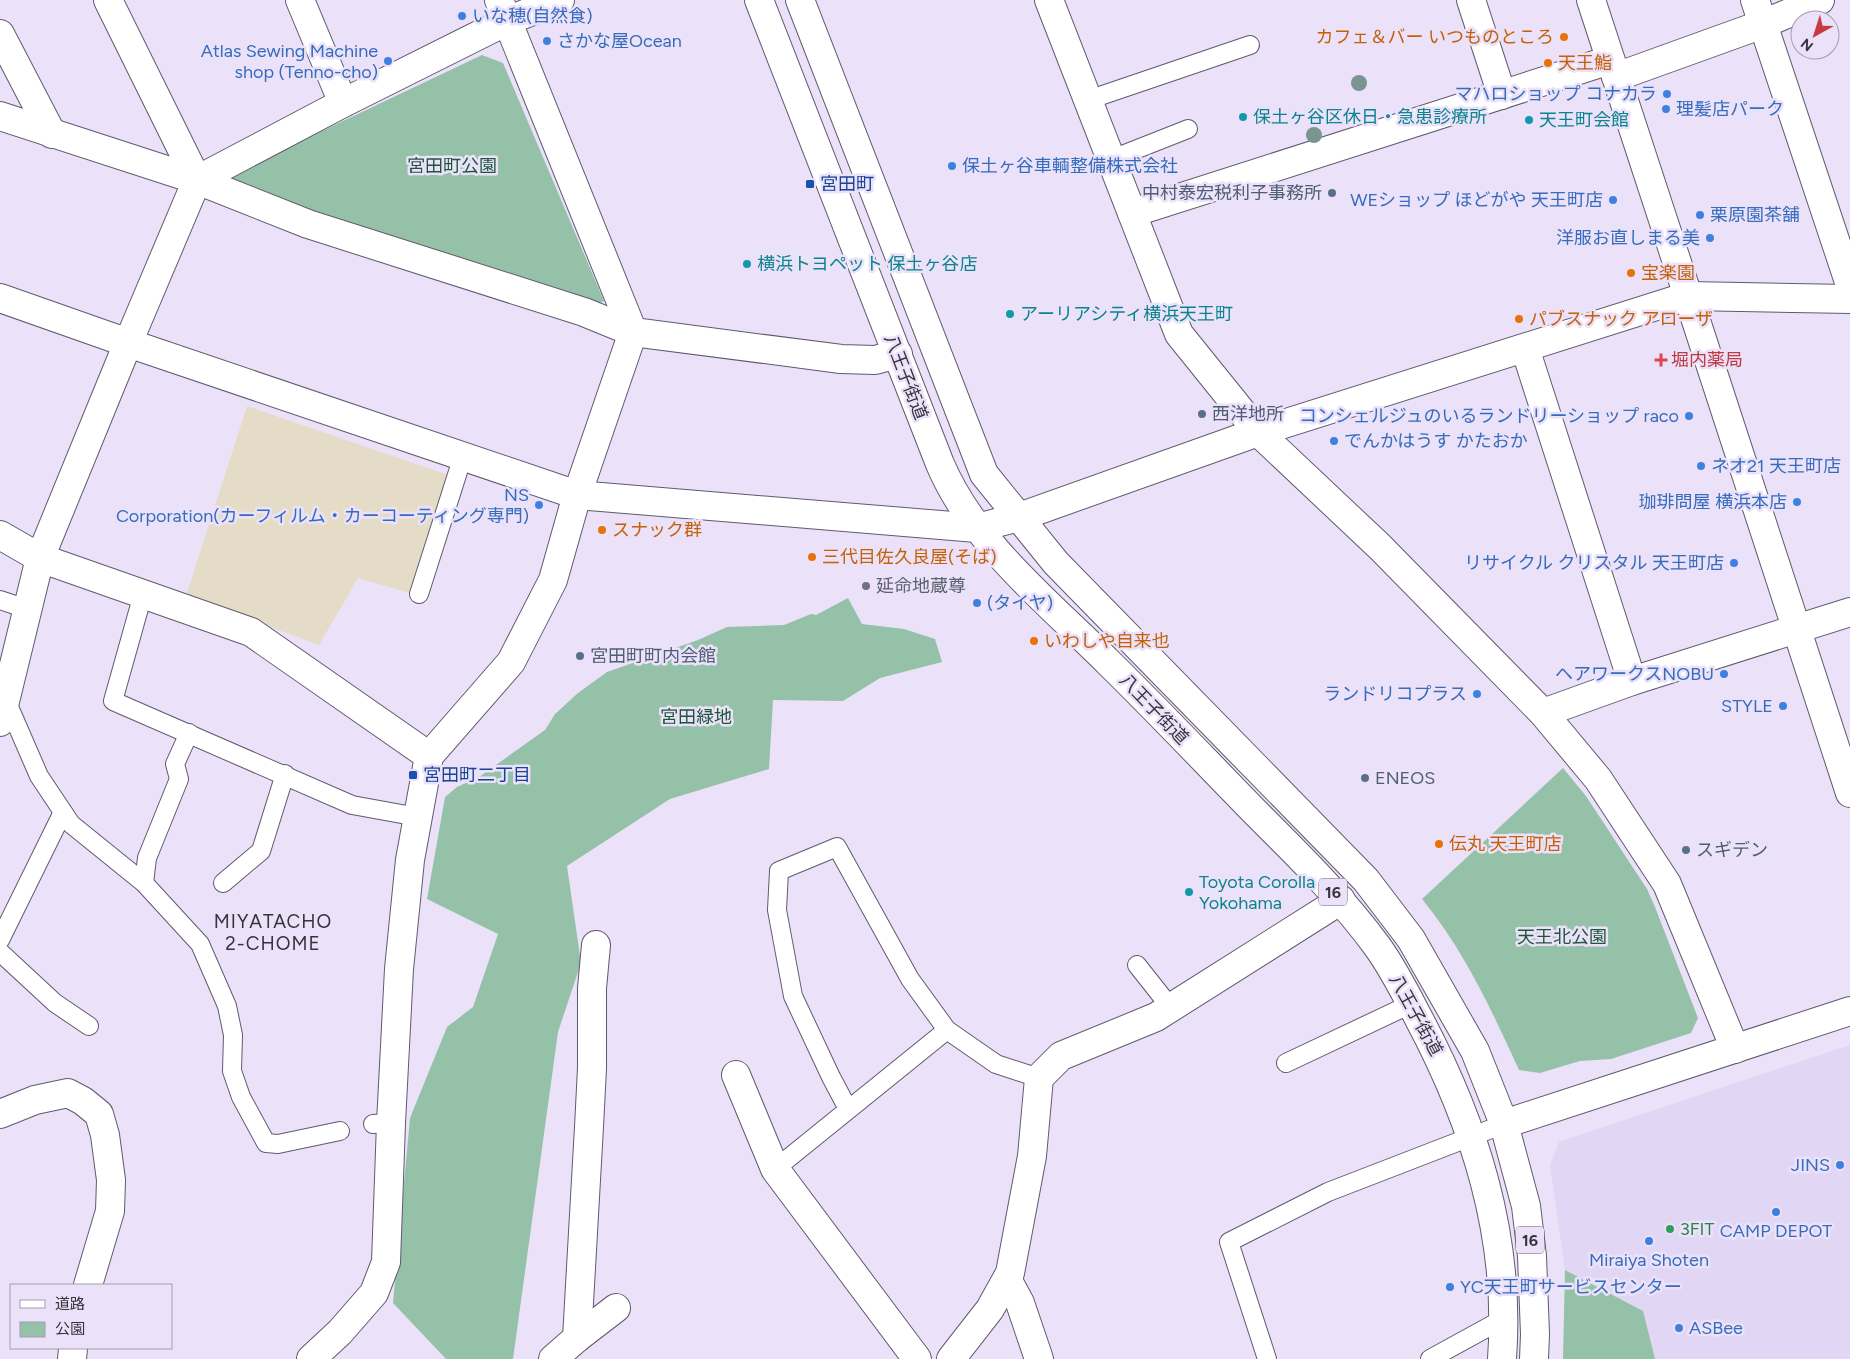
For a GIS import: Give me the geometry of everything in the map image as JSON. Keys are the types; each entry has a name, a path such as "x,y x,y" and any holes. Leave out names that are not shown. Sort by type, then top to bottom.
{"main road":[{"path":"108,0 197,180"},
{"path":"300,0 343,103"},
{"path":"3,711 6,674 27,609 40,558 197,180 343,103 503,11 560,0"},
{"name":"八王子街道","path":"759,0 948,483 977,528 1032,588 1110,664 1341,900 1379,949 1411,1004 1448,1075 1483,1171 1498,1239 1503,1319 1502,1359"},
{"name":"八王子街道","path":"800,0 984,474 1056,563 1366,880 1411,939 1475,1052 1504,1124 1526,1206 1532,1256 1534,1359"},
{"path":"1049,0 1180,334 1258,432 1380,547 1543,713 1598,779 1667,884 1735,1049"},
{"path":"1471,0 1502,95"},
{"path":"1591,0 1850,793"},
{"path":"1132,213 1502,95 1613,68 1759,12 1820,0"},
{"path":"311,1359 340,1332 374,1292 386,1262 382,1124 410,860 429,756 511,662 553,580 577,495 632,332 503,11"},
{"path":"1759,12 1850,285"},
{"path":"0,34 52,134"},
{"path":"0,116 197,180 308,224 584,312 632,332 841,359 875,360 898,354"},
{"path":"0,298 577,495 977,528 1019,516 1258,432 1688,296 1850,299"},
{"path":"1525,348 1632,681"},
{"path":"0,535 40,558 251,632 429,756"},
{"path":"1543,713 1632,681 1850,612"},
{"path":"951,1359 990,1309 1010,1274 1032,1156 1039,1078 1062,1056 1156,1017 1341,900"},
{"path":"577,1338 591,1088 592,988 596,945"},
{"path":"1504,1124 1850,1011"},
{"path":"736,1075 775,1169 917,1359"},
{"path":"0,1114 35,1100 68,1093 83,1101 99,1114 105,1135 111,1180 110,1211 88,1284"},
{"path":"1007,1279 1020,1303 1039,1359"},
{"path":"553,1359 616,1308"}],"lane":[{"path":"1088,100 1250,45"},
{"path":"1112,159 1188,130"},
{"path":"418,594 463,456"},
{"path":"143,594 113,701 285,774 352,805 418,817"},
{"path":"0,600 27,609"},
{"path":"3,711 39,776 71,824 144,883 200,944 227,1006 233,1035 232,1071 242,1097 266,1143 278,1144 340,1130"},
{"path":"144,883 147,858 178,779 175,764 189,734"},
{"path":"222,883 261,851 285,774"},
{"path":"0,940 64,812"},
{"path":"848,1110 793,996 777,910 780,871 837,847 910,979 947,1030 996,1064 1039,1078"},
{"path":"0,952 55,1003 89,1026"},
{"path":"1137,965 1171,1008"},
{"path":"1286,1063 1411,1004"},
{"path":"775,1169 947,1030"},
{"path":"1267,1359 1229,1242 1328,1192 1504,1124"},
{"path":"1430,1359 1503,1319"}],"shaded area":[{"path":"247,406 451,476 410,593 358,578 319,645 186,596"},
{"path":"1850,1045 1850,1359 1563,1359 1565,1270 1550,1165 1559,1142"}],"green space":[{"name":"宮田町公園","path":"482,55 503,63 604,301 590,308 221,179"},
{"name":"宮田緑地","path":"848,598 862,624 904,629 935,639 942,662 880,678 843,701 773,700 769,769 670,799 567,866 581,963 558,1032 513,1359 446,1359 393,1303 410,1118 447,1027 473,1007 498,934 427,899 445,797 457,787 479,777 545,730 555,714 578,693 607,672 698,640 727,627 784,625 811,614 816,615"},
{"name":"天王北公園","path":"1563,768 1586,796 1647,889 1698,1018 1691,1033 1611,1059 1580,1061 1540,1073 1519,1070 1476,981 1451,939 1422,899"},
{"path":"1565,1270 1643,1311 1655,1359 1563,1359"}],"place":[{"name":"いな穂(自然食)","path":"462,16"},
{"name":"カフェ＆バー いつものところ","path":"1564,37"},
{"name":"さかな屋Ocean","path":"547,41"},
{"name":"Atlas Sewing Machine shop (Tenno-cho)","path":"388,61"},
{"name":"天王鮨","path":"1548,63"},
{"name":"マハロショップ コナカラ","path":"1667,94"},
{"name":"理髪店パーク","path":"1666,109"},
{"name":"保土ヶ谷区休日・急患診療所","path":"1243,117"},
{"name":"天王町会館","path":"1529,120"},
{"name":"保土ヶ谷車輌整備株式会社","path":"952,166"},
{"name":"宮田町","path":"810,184"},
{"name":"中村泰宏税利子事務所","path":"1332,193"},
{"name":"WEショップ ほどがや 天王町店","path":"1613,200"},
{"name":"栗原園茶舗","path":"1700,215"},
{"name":"洋服お直しまる美","path":"1710,238"},
{"name":"横浜トヨペット 保土ヶ谷店","path":"747,264"},
{"name":"宝楽園","path":"1631,273"},
{"name":"アーリアシティ横浜天王町","path":"1010,314"},
{"name":"パブスナック アローザ","path":"1519,319"},
{"name":"堀内薬局","path":"1661,360"},
{"name":"西洋地所","path":"1202,414"},
{"name":"コンシェルジュのいるランドリーショップ raco","path":"1689,416"},
{"name":"でんかはうす かたおか","path":"1334,441"},
{"name":"ネオ21 天王町店","path":"1701,466"},
{"name":"珈琲問屋 横浜本店","path":"1797,502"},
{"name":"NS Corporation(カーフィルム・カーコーティング専門)","path":"539,505"},
{"name":"スナック群","path":"602,530"},
{"name":"三代目佐久良屋(そば)","path":"812,557"},
{"name":"リサイクル クリスタル 天王町店","path":"1734,563"},
{"name":"延命地蔵尊","path":"866,586"},
{"name":"(タイヤ)","path":"977,603"},
{"name":"いわしや自来也","path":"1034,641"},
{"name":"宮田町町内会館","path":"580,656"},
{"name":"ヘアワークスNOBU","path":"1724,674"},
{"name":"ランドリコプラス","path":"1477,694"},
{"name":"STYLE","path":"1783,706"},
{"name":"宮田町二丁目","path":"413,775"},
{"name":"ENEOS","path":"1365,778"},
{"name":"伝丸 天王町店","path":"1439,844"},
{"name":"スギデン","path":"1686,850"},
{"name":"Toyota Corolla Yokohama","path":"1189,892"},
{"name":"JINS","path":"1840,1165"},
{"name":"CAMP DEPOT","path":"1776,1212"},
{"name":"3FIT","path":"1670,1229"},
{"name":"Miraiya Shoten","path":"1649,1241"},
{"name":"YC天王町サービスセンター","path":"1450,1287"},
{"name":"ASBee","path":"1679,1328"}],"district":[{"name":"MIYATACHO 2-CHOME","path":"273,932"}]}
